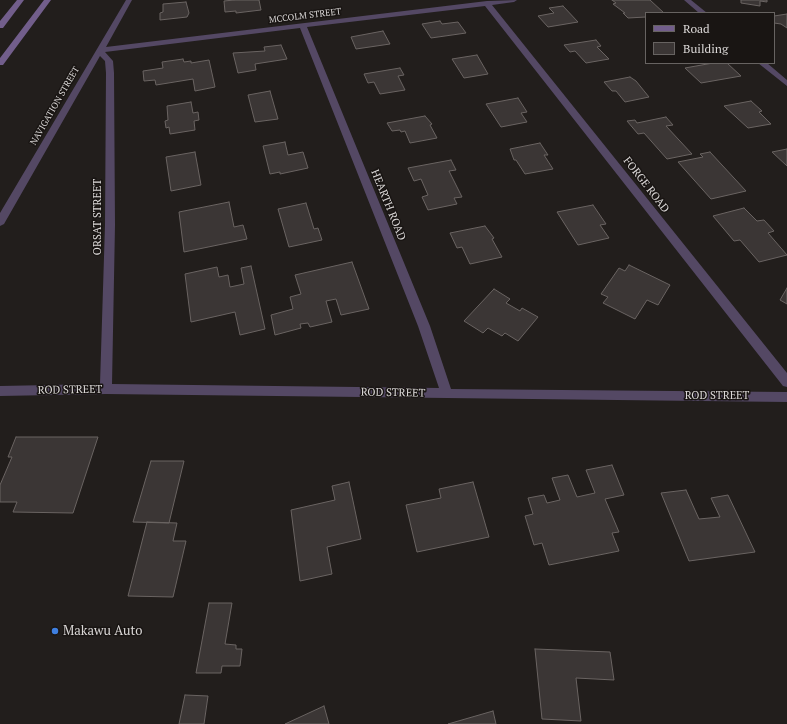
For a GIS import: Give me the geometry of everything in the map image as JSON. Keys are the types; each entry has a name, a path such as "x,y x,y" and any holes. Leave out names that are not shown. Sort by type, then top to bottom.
{"main road":[{"path":"0,26 22,0"},
{"path":"0,63 48,0"}],"street":[{"name":"NAVIGATION STREET","path":"0,222 129,0"},
{"name":"MCCOLM STREET","path":"99,50 514,0"},
{"path":"687,0 702,12"},
{"name":"FORGE ROAD","path":"487,3 787,382"},
{"name":"HEARTH ROAD","path":"303,26 424,326 447,394"},
{"name":"ORSAT STREET","path":"99,50 109,61 110,73 110,241 106,389"},
{"path":"763,64 787,84"},
{"name":"ROD STREET","path":"0,391 106,389 787,397"}],"building":[{"path":"259,0 261,10 236,13 236,11 225,12 224,1"},
{"path":"612,0 650,0 663,12 645,12 645,17 628,18 623,13 625,13 613,4 616,3"},
{"path":"741,0 767,0 767,2 760,1 760,6 741,3"},
{"path":"186,2 189,13 187,17 160,20 160,13 163,12 163,4"},
{"path":"563,6 578,22 548,27 538,16 554,13 549,8"},
{"path":"787,14 787,28 781,24 775,23 775,16"},
{"path":"440,21 442,24 458,22 466,33 431,38 422,24"},
{"path":"383,31 390,44 356,49 351,37"},
{"path":"596,40 601,46 597,47 609,59 586,63 575,51 570,52 564,45"},
{"path":"281,45 287,59 255,64 256,70 238,73 233,53 265,51 264,47"},
{"path":"477,55 488,74 464,78 452,59"},
{"path":"183,59 184,62 191,61 191,63 209,60 215,87 195,91 193,79 156,85 155,80 144,81 143,71 163,68 162,62"},
{"path":"707,64 728,64 741,76 701,83 685,68"},
{"path":"400,68 404,75 398,76 405,90 380,94 374,82 368,83 364,74"},
{"path":"630,77 636,81 649,97 625,102 616,91 612,91 604,82"},
{"path":"270,91 278,119 255,122 248,95"},
{"path":"518,98 527,112 521,113 527,122 501,127 486,104"},
{"path":"751,101 762,111 759,112 771,124 748,128 724,106"},
{"path":"191,102 193,113 198,112 199,120 194,121 195,130 170,134 169,127 166,128 165,121 168,120 167,106"},
{"path":"425,116 432,124 430,125 437,138 410,143 405,131 392,131 387,123"},
{"path":"666,117 673,125 666,126 692,154 667,159 644,133 638,134 627,121 635,120 637,123"},
{"path":"285,142 288,155 303,152 308,168 280,174 280,172 270,174 263,146"},
{"path":"540,143 548,155 544,155 553,169 525,174 516,160 514,160 510,149"},
{"path":"787,149 787,166 772,152"},
{"path":"195,152 201,185 171,191 166,157"},
{"path":"710,152 746,191 711,199 678,162 703,157 700,154"},
{"path":"451,160 456,170 449,171 462,197 454,198 457,204 428,210 422,197 428,195 421,179 414,181 408,168"},
{"path":"229,202 234,227 243,225 247,239 184,252 179,212"},
{"path":"306,203 314,229 318,228 322,240 289,247 278,209"},
{"path":"593,205 606,224 600,225 609,238 578,245 557,212"},
{"path":"744,208 757,221 764,220 774,231 768,233 787,255 759,262 740,240 734,241 713,216"},
{"path":"485,226 494,238 492,239 502,257 470,264 462,247 457,248 450,233"},
{"path":"352,262 369,309 341,315 336,299 326,301 332,322 310,327 308,323 300,324 301,328 275,335 271,315 293,309 290,297 301,294 295,275"},
{"path":"629,265 670,285 658,305 647,300 635,319 603,303 608,297 601,294 619,268 625,271"},
{"path":"251,266 265,329 240,335 235,312 191,322 185,274 217,267 219,277 228,275 230,287 244,284 241,268"},
{"path":"787,288 787,304 780,300"},
{"path":"494,289 510,299 506,303 520,311 522,308 538,317 518,341 505,333 502,336 488,328 483,333 464,321"},
{"path":"16,437 98,437 73,513 13,512 17,502 0,502 0,485 12,457 8,457"},
{"path":"151,461 184,461 169,523 133,522"},
{"path":"612,465 624,495 605,499 619,532 612,533 619,551 549,565 542,543 534,545 525,516 533,514 528,498 544,495 547,503 560,500 552,478 568,475 577,497 595,493 586,470"},
{"path":"349,482 361,539 327,547 332,574 300,581 291,510 335,500 332,486"},
{"path":"473,482 489,537 417,552 406,505 441,498 439,489"},
{"path":"686,490 699,519 720,517 711,498 728,495 755,552 689,561 661,493"},
{"path":"147,522 177,523 173,541 186,541 173,597 128,596"},
{"path":"209,603 232,603 225,644 236,645 236,649 242,649 240,666 222,666 221,673 196,673"},
{"path":"535,649 610,652 614,680 576,678 581,721 542,719"},
{"path":"185,695 208,696 204,724 179,724"},
{"path":"324,706 329,724 285,724"},
{"path":"493,711 496,724 448,724"}],"place":[{"name":"Makawu Auto","path":"55,631"}]}
